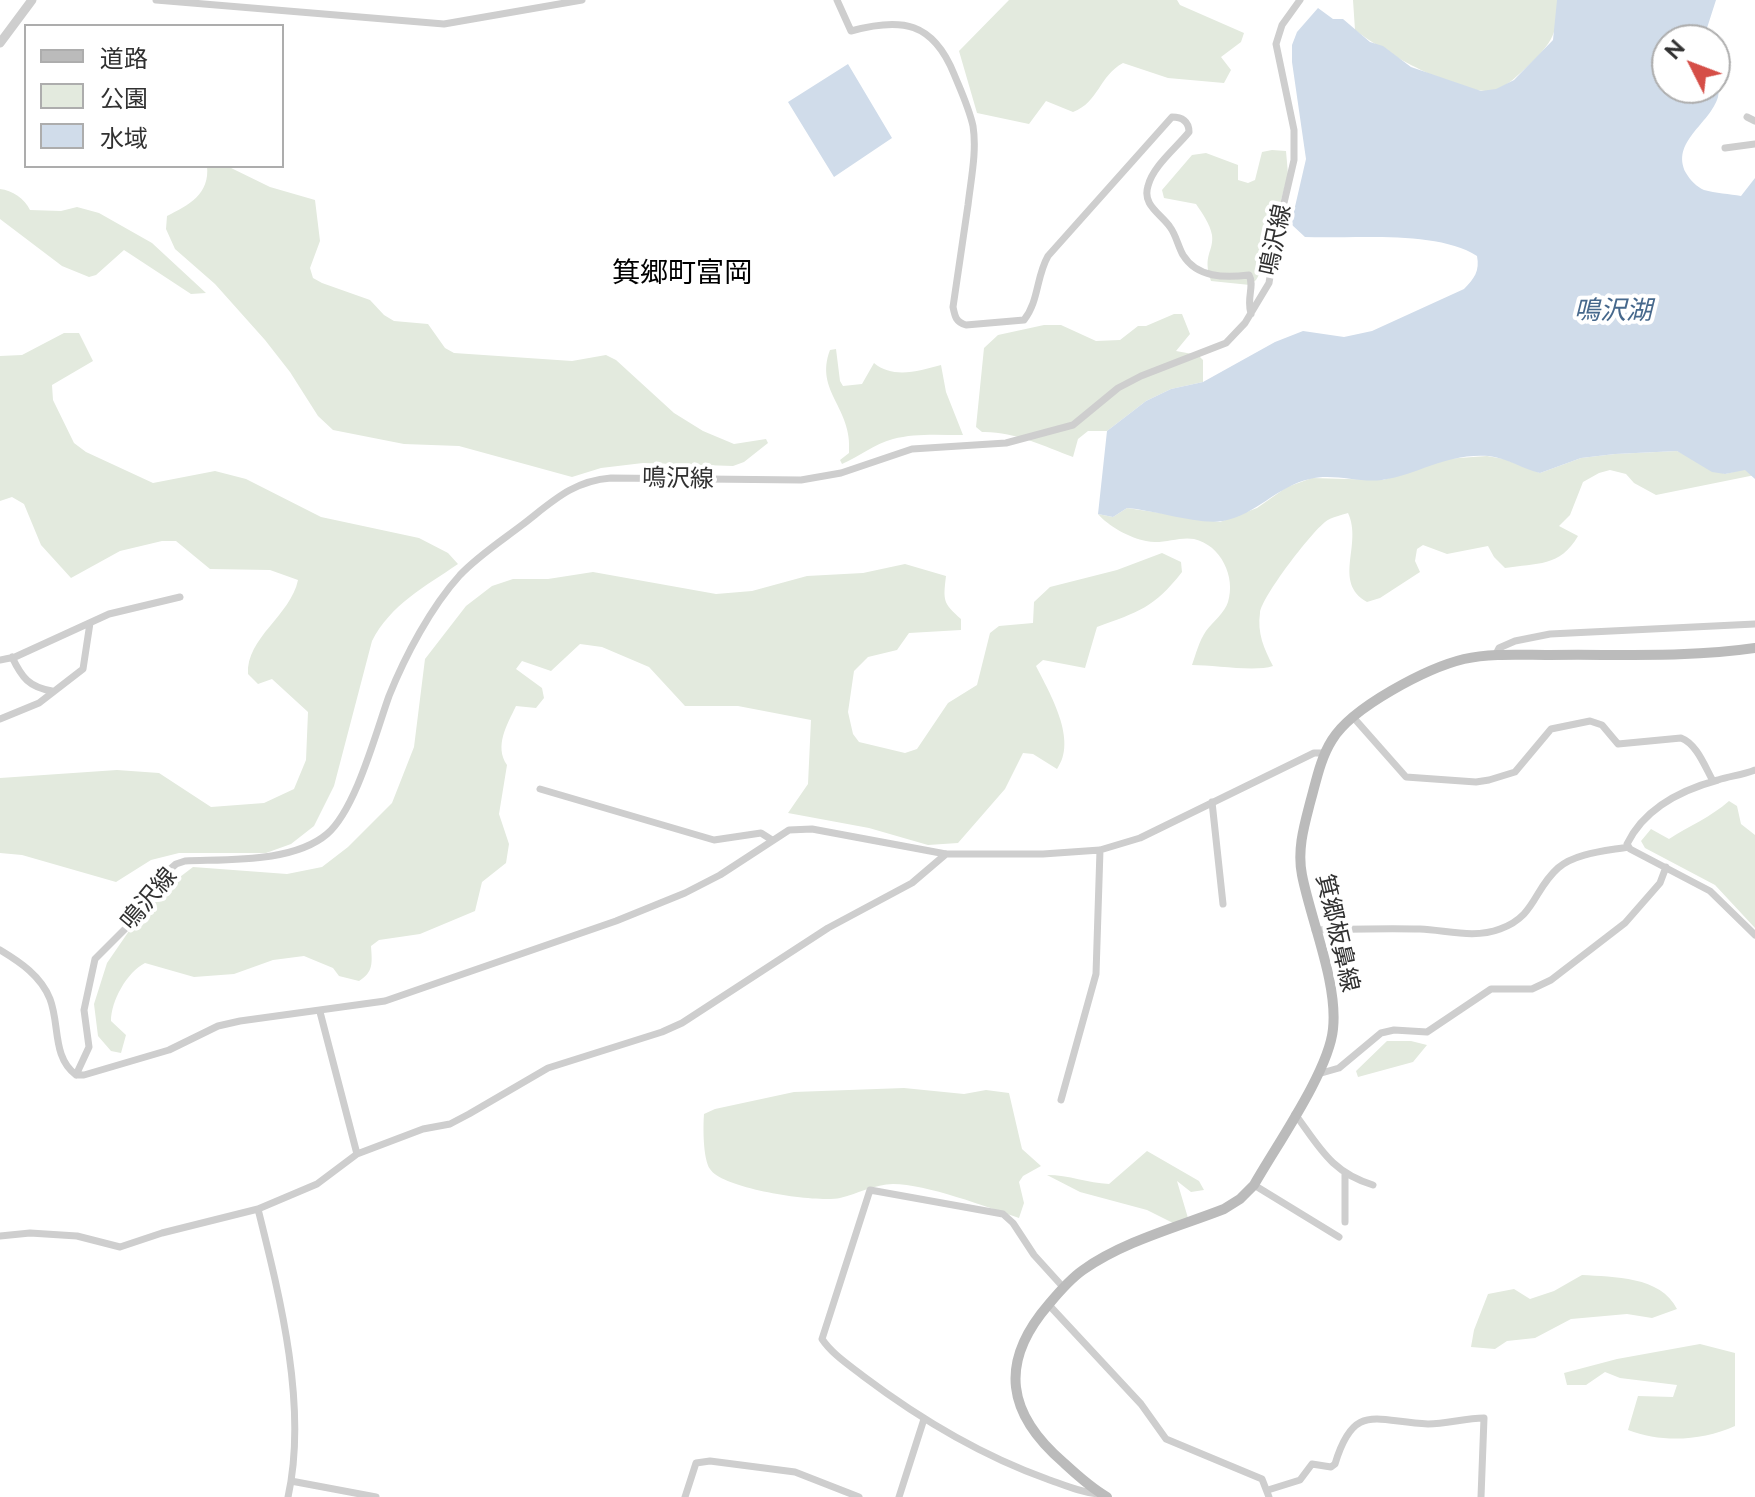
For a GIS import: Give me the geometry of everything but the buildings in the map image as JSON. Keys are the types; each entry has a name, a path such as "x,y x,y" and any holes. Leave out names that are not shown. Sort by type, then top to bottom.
{"main road":[{"name":"箕郷板鼻線","path":"1105,1496 1040,1441 1030,1428 1019,1405 1017,1371 1021,1350 1032,1324 1063,1287 1082,1271 1113,1253 1224,1209 1240,1199 1254,1185 1318,1074 1331,1040 1334,1013 1329,980 1302,874 1300,848 1325,753 1340,729 1353,717 1419,675 1468,658 1689,653 1755,648"}],"street":[{"path":"0,43 32,0"},
{"path":"156,0 444,24 582,0"},
{"path":"837,0 851,31 888,23 923,32 942,47 970,114 974,164 953,307 960,323 1024,320 1031,311 1048,256 1172,117 1185,120 1189,132 1152,175 1147,201 1170,227 1190,265 1204,273 1233,277 1249,275 1252,281 1247,303 1251,314"},
{"name":"鳴沢線","path":"76,1075 89,1047 84,1010 95,959 152,902 168,871 185,861 283,854 327,834 343,812 368,759 403,664 445,593 477,560 576,485 611,478 801,480 841,473 912,449 1006,443 1073,425 1118,388 1141,376 1218,348 1251,314 1269,283 1294,160 1294,130 1276,44 1282,25 1300,0"},
{"path":"1747,117 1755,121"},
{"path":"1725,148 1755,144"},
{"path":"0,660 109,614 180,597"},
{"path":"0,719 39,703 83,669 90,623"},
{"path":"1495,656 1499,648 1515,641 1550,634 1755,624"},
{"path":"12,657 28,683 52,691"},
{"path":"1353,717 1406,777 1476,782 1489,780 1515,772 1551,729 1590,721 1602,725 1618,744 1688,740 1713,781"},
{"path":"0,950 25,966 49,995 61,1060 76,1075 169,1050 218,1026 385,1001 616,921 706,883 789,830 801,828 946,854 1043,854 1100,850 1140,838 1314,753 1325,753"},
{"path":"1628,847 1635,829 1645,816 1685,792 1755,770"},
{"path":"540,789 714,840 761,833 772,840"},
{"path":"1212,802 1223,904"},
{"path":"1315,930 1423,929 1478,933 1497,930 1530,909 1548,879 1560,866 1628,847 1710,891 1755,935"},
{"path":"1061,1100 1096,974 1100,850"},
{"path":"0,1236 30,1233 77,1236 120,1247 258,1209 317,1184 357,1154 423,1129 450,1124 548,1068 682,1023 828,928 912,883 946,854"},
{"path":"1318,1074 1339,1068 1381,1033 1394,1030 1427,1032 1491,989 1532,989 1551,980 1625,923 1660,883 1666,867"},
{"path":"320,1012 357,1154"},
{"path":"1295,1114 1326,1156 1345,1174 1373,1185"},
{"path":"1345,1174 1345,1222"},
{"path":"1254,1185 1339,1237"},
{"path":"1063,1287 1003,1214 870,1190 822,1339 853,1368 924,1419 1008,1465 1076,1490 1105,1496"},
{"path":"258,1209 274,1271 289,1351 293,1400 288,1497"},
{"path":"1048,1304 1141,1404 1166,1439 1262,1479 1268,1493 1300,1480 1312,1464 1331,1467 1349,1430 1361,1421 1376,1418 1429,1424 1484,1418 1481,1497"},
{"path":"899,1497 924,1419"},
{"path":"685,1497 696,1463 710,1461 795,1472 859,1497"},
{"path":"291,1481 376,1497"}],"green space":[{"path":"1009,0 1177,0 1180,5 1244,33 1241,42 1221,57 1231,70 1224,83 1168,78 1123,63 1115,68 1082,108 1073,112 1046,101 1029,124 977,113 959,51"},
{"path":"1353,0 1557,0 1557,21 1548,43 1509,83 1495,90 1480,91 1443,80 1367,39 1355,30"},
{"path":"1286,151 1288,174 1263,268 1250,285 1211,281 1208,260 1212,235 1206,219 1196,204 1164,198 1162,190 1192,155 1206,153 1238,165 1238,180 1248,183 1255,180 1262,152"},
{"path":"207,168 231,168 270,187 315,200 320,241 310,268 313,278 370,300 394,321 428,324 445,348 454,353 572,361 606,355 616,360 674,413 703,431 734,444 766,439 768,443 744,462 733,466 643,463 601,468 572,477 459,446 404,444 333,430 318,416 265,340 215,284 175,249 166,229 167,216 196,197 207,176"},
{"path":"0,189 18,196 30,210 61,211 77,207 99,213 152,243 206,293 191,294 124,250 96,275 89,277 62,266 0,219"},
{"path":"1174,314 1182,314 1190,334 1176,351 1198,355 1203,360 1203,382 1171,389 1146,401 1107,431 1088,431 1078,439 1073,457 1028,440 982,432 976,427 984,348 998,335 1044,325 1061,325 1096,341 1120,340 1138,326 1146,326"},
{"path":"64,333 79,333 93,361 52,385 53,400 74,443 86,452 153,483 215,471 246,479 321,517 419,538 448,553 458,564 410,597 389,617 372,641 334,786 314,826 291,844 266,853 179,853 151,860 116,882 22,855 0,853 0,778 117,770 159,773 211,807 264,803 294,789 306,760 308,712 272,679 258,684 248,674 254,649 287,604 298,580 270,570 210,569 176,541 162,541 120,551 71,578 41,545 24,504 12,497 0,501 0,356 22,355"},
{"path":"836,349 843,386 862,384 874,363 898,372 941,365 946,392 963,435 901,437 879,444 842,464 840,460 849,453 849,437 830,389 826,365 830,350"},
{"path":"1677,451 1725,474 1745,469 1755,475 1656,495 1634,483 1626,474 1610,470 1599,473 1583,482 1570,515 1559,526 1578,536 1564,553 1547,562 1505,568 1488,546 1447,554 1423,545 1417,549 1415,561 1420,572 1380,598 1367,602 1351,584 1352,525 1348,513 1330,519 1299,551 1263,605 1259,620 1260,634 1273,666 1265,668 1192,665 1204,635 1224,609 1230,592 1224,563 1212,548 1194,539 1152,542 1140,539 1113,527 1098,514 1113,517 1127,508 1220,522 1257,508 1287,487 1312,478 1383,480 1445,459 1487,456 1540,473 1581,458"},
{"path":"1162,553 1181,562 1182,572 1154,601 1097,627 1085,668 1043,660 1036,666 1060,717 1063,731 1065,745 1057,769 1033,754 1023,753 1005,789 958,843 928,845 869,828 788,813 808,784 811,720 738,706 685,706 649,667 602,647 580,644 551,671 522,661 516,669 542,688 544,698 536,708 516,706 503,736 503,758 507,765 499,814 509,844 506,863 482,882 475,911 420,934 379,940 371,946 370,970 359,981 339,976 333,968 304,956 273,960 234,974 194,977 145,963 126,980 114,1005 111,1021 126,1035 121,1053 111,1051 98,1036 94,1004 107,963 151,899 193,867 287,874 322,867 348,847 392,803 414,747 425,659 466,606 492,586 513,579 548,579 593,572 716,594 752,591 807,576 863,573 905,564 946,576 946,601 961,619 961,630 909,633 897,650 868,657 854,671 848,712 853,734 859,742 905,753 917,749 948,703 977,685 990,633 999,626 1033,623 1034,602 1050,587 1117,570"},
{"path":"1729,801 1737,806 1741,824 1755,835 1755,928 1715,885 1645,848 1641,841 1651,829 1669,839"},
{"path":"1387,1041 1427,1045 1413,1062 1358,1077 1356,1071"},
{"path":"904,1088 964,1094 986,1090 1009,1093 1022,1149 1041,1166 1023,1176 1019,1182 1024,1203 1019,1218 907,1185 880,1186 840,1198 812,1198 771,1193 732,1183 710,1169 704,1143 704,1114 715,1109 794,1092"},
{"path":"1147,1151 1199,1181 1204,1190 1191,1192 1177,1181 1188,1218 1177,1225 1147,1210 1080,1192 1047,1175 1109,1184"},
{"path":"1582,1275 1648,1284 1670,1298 1677,1309 1652,1318 1627,1314 1571,1319 1535,1338 1507,1341 1495,1349 1471,1347 1488,1294 1514,1289 1530,1299 1554,1291"},
{"path":"1700,1344 1735,1353 1735,1426 1722,1431 1695,1437 1668,1438 1628,1430 1638,1396 1673,1397 1677,1385 1620,1378 1605,1372 1586,1385 1567,1385 1564,1373 1617,1359"}],"water":[{"name":"鳴沢湖","path":"1557,0 1716,0 1708,24 1651,24 1651,104 1715,104 1683,152 1682,162 1694,183 1704,190 1741,196 1755,178 1755,479 1745,470 1725,474 1712,472 1677,451 1581,458 1540,473 1496,457 1474,456 1382,480 1310,479 1287,488 1246,513 1223,521 1201,521 1127,508 1113,517 1098,514 1107,431 1146,401 1171,389 1203,382 1275,342 1303,331 1344,337 1372,331 1464,289 1475,274 1477,256 1440,242 1370,237 1305,237 1291,224 1306,159 1292,45 1297,32 1318,8 1333,19 1343,19 1370,42 1383,46 1411,67 1481,91 1496,89 1514,80 1553,40"},
{"path":"848,64 892,138 834,177 788,102"}],"district":[{"name":"箕郷町富岡","path":"682,274"}]}
